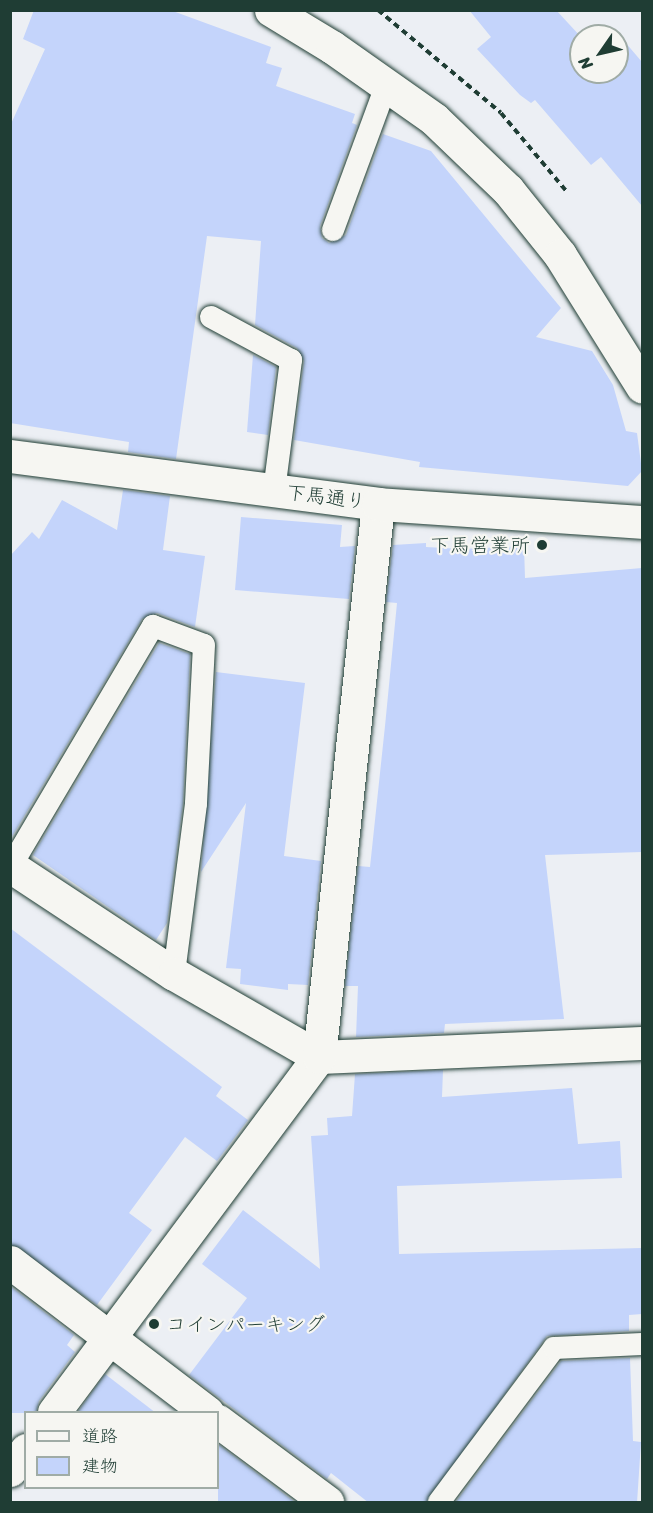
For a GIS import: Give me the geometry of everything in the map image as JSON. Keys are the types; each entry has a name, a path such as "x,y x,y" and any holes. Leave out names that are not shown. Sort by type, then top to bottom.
{"street":[{"path":"271,10 434,119 508,190 560,255 642,386"},
{"name":"下馬通り","path":"10,456 378,504 642,522"},
{"path":"56,1411 319,1057 378,504"},
{"path":"11,866 174,974 319,1057 642,1043"},
{"path":"10,1262 204,1411"},
{"path":"219,1422 327,1503"},
{"path":"10,1470 24,1452"}],"lane":[{"path":"333,230 386,86"},
{"path":"212,317 291,360 274,491"},
{"path":"11,866 153,626 204,645 196,804 174,974"},
{"path":"439,1503 554,1348 642,1344"}],"building":[{"path":"34,10 170,10 271,47 266,63 282,68 276,86 355,114 352,123 357,125 320,226 322,238 329,243 346,235 383,134 431,151 561,308 536,337 592,351 613,385 626,431 637,433 642,471 628,486 419,467 420,462 294,440 304,361 297,348 255,325 261,241 207,236 176,459 128,452 129,442 10,423 10,126 45,49 23,39"},
{"path":"469,10 556,10 569,24 569,84 629,84 629,47 642,62 642,206 601,157 591,165 535,100 531,103 520,95 477,49 491,37"},
{"path":"253,355 276,367 268,435 247,432"},
{"path":"123,490 170,496 163,550 205,556 195,627 157,613 142,619 10,840 10,556 32,532 39,539 62,500 117,530"},
{"path":"241,517 342,525 340,547 355,546 349,599 235,590"},
{"path":"426,543 426,547 462,549 524,546 525,578 642,568 642,852 545,855 564,1019 445,1024 444,1033 356,1037 358,986 345,986 358,866 370,867 397,603 386,602 393,545"},
{"path":"159,643 190,654 183,803 167,923 156,940 33,855"},
{"path":"216,672 305,683 284,856 321,861 308,985 288,984 288,990 240,984 241,969 226,968 246,803 201,872"},
{"path":"10,928 222,1087 216,1096 248,1120 217,1161 185,1137 129,1213 152,1230 97,1305 10,1244"},
{"path":"443,1070 442,1097 572,1088 578,1144 620,1141 622,1178 397,1186 399,1254 642,1248 642,1314 629,1315 629,1331 547,1336 426,1503 369,1503 331,1473 327,1479 189,1375 247,1298 202,1264 243,1210 320,1269 311,1136 328,1135 327,1118 352,1116 355,1074"},
{"path":"10,1286 74,1335 67,1345 75,1352 39,1401 36,1411 10,1413"},
{"path":"630,1358 633,1441 641,1442 637,1503 455,1503 561,1361"},
{"path":"105,1374 153,1411 78,1411"},
{"path":"219,1445 296,1503 218,1503"}],"place":[{"name":"下馬営業所","path":"542,545"},
{"name":"コインパーキング","path":"154,1324"}]}
